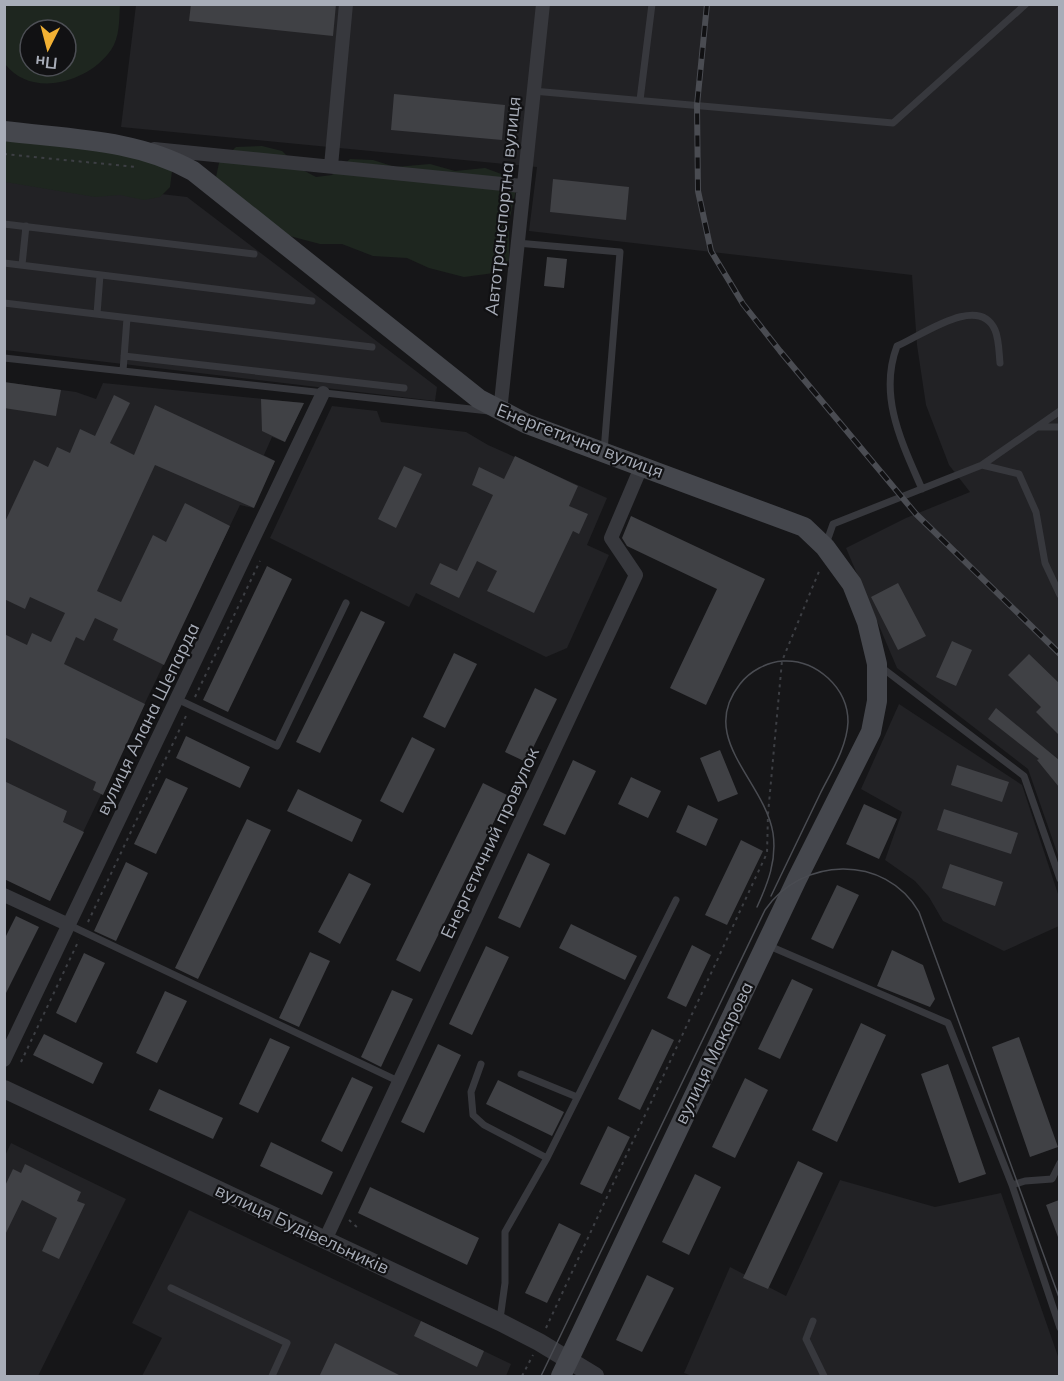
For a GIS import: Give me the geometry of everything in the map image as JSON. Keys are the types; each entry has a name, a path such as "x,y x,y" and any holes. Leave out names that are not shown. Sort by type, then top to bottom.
{"main road":[{"name":"Енергетична вулиця","path":"4,131 135,147 171,159 193,171 479,399 500,412 804,527 824,554 852,584 867,622 877,664 877,701 871,732"},
{"name":"вулиця Макарова","path":"564,1368 766,944 871,732"}],"street":[{"path":"331,166 346,4"},
{"name":"Автотранспортна вулиця","path":"500,412 522,186 543,4"},
{"name":"Енергетична вулиця","path":"135,147 522,186"},
{"name":"вулиця Алана Шепарда","path":"4,1060 323,393"},
{"name":"Енергетичний провулок","path":"325,1240 636,575 611,538 642,465"},
{"path":"4,895 69,925"},
{"name":"вулиця Будівельників","path":"4,1089 500,1322 540,1342 564,1368 595,1377"}],"lane":[{"path":"640,100 652,4"},
{"path":"533,91 893,123 1026,4"},
{"path":"4,224 254,254"},
{"path":"22,265 26,226"},
{"path":"517,243 620,252 604,450"},
{"path":"4,263 312,301"},
{"path":"97,314 100,275"},
{"path":"4,303 372,347"},
{"path":"922,489 892,416 889,384 897,346 953,318 972,313 982,317 995,330 1000,363"},
{"path":"123,371 128,318"},
{"path":"124,356 404,388"},
{"path":"4,358 500,412"},
{"path":"824,554 833,524 982,465 1059,411"},
{"path":"1036,427 1059,427"},
{"path":"982,465 1019,474 1036,512 1045,563 1059,596"},
{"path":"177,699 277,746 346,603"},
{"path":"877,664 1024,776 1059,879"},
{"path":"500,1322 506,1282 506,1232 546,1158 676,900"},
{"path":"69,925 398,1081"},
{"path":"766,944 948,1023 1012,1185 1059,1328"},
{"path":"481,1064 471,1092 472,1115 484,1125 546,1158"},
{"path":"521,1074 577,1097"},
{"path":"1012,1185 1025,1181 1052,1179 1059,1163"},
{"path":"171,1288 287,1343 272,1377"},
{"path":"813,1321 806,1339 824,1377"}],"path":[{"path":"522,1377 767,853 768,814 782,661 824,554"},
{"path":"21,1062 260,561"}],"shaded area":[{"path":"5,4 120,5 114,45 101,61 78,76 78,18 18,18 18,76 5,64"},
{"path":"136,5 1059,5 1059,858 1028,769 897,668 846,548 906,518 970,492 949,465 926,405 917,345 912,275 529,231 537,167 121,127"},
{"path":"23,78 75,78 45,83"},
{"path":"5,127 88,136 172,171 170,187 160,197 144,200 120,195 95,197 5,182"},
{"path":"262,146 282,151 299,168 316,177 332,175 350,159 373,160 395,167 430,164 455,171 485,168 504,175 516,190 509,222 509,260 494,273 464,277 429,268 407,258 373,256 342,244 320,244 286,235 216,177 219,163 236,147"},
{"path":"5,176 187,197 437,387 435,401 5,350"},
{"path":"4,382 76,392 96,399 103,383 304,403 285,442 272,437 264,455 275,461 253,508 240,505 50,901 5,879"},
{"path":"332,406 377,411 381,422 466,432 488,445 607,498 587,545 609,555 567,648 546,657 416,593 409,607 270,538"},
{"path":"899,704 1022,785 1059,897 1059,926 1004,951 943,921 929,897 915,881 885,860 902,812 861,789"},
{"path":"11,1143 126,1199 38,1376 5,1376 4,1158"},
{"path":"840,1180 935,1207 1001,1193 1060,1362 1059,1376 692,1376 684,1373 730,1267 786,1296"},
{"path":"189,1210 511,1364 506,1376 142,1376 162,1338 132,1323"}],"building":[{"path":"191,4 336,4 333,36 189,21"},
{"path":"394,94 505,105 502,140 391,130"},
{"path":"553,179 629,187 626,220 550,212"},
{"path":"547,257 567,259 564,288 544,286"},
{"path":"4,382 61,390 56,416 4,408"},
{"path":"114,395 130,403 110,443 134,455 155,405 275,461 254,508 155,465 97,591 121,602 153,535 166,542 185,503 230,526 164,665 113,640 118,629 95,618 84,641 76,637 64,664 145,704 103,795 93,790 96,782 4,737 4,634 27,645 32,633 51,642 65,613 30,597 25,609 4,599 4,524 34,460 48,467 57,447 70,453 80,429 95,436"},
{"path":"261,399 304,403 285,442 262,431"},
{"path":"515,456 578,486 569,506 588,514 579,534 573,531 534,613 487,591 497,571 477,561 459,598 430,584 440,563 457,571 493,495 472,485 479,467 504,479"},
{"path":"404,466 422,474 396,528 378,519"},
{"path":"631,516 765,579 706,705 670,688 717,589 627,546 622,538"},
{"path":"267,566 292,579 228,712 203,700"},
{"path":"898,583 926,636 898,650 871,597"},
{"path":"361,611 385,622 320,753 296,742"},
{"path":"952,641 972,650 956,686 936,677"},
{"path":"454,653 477,664 445,728 423,717"},
{"path":"1029,654 1059,683 1059,735 1036,712 1041,707 1008,675"},
{"path":"535,688 557,699 526,762 505,752"},
{"path":"996,708 1059,760 1059,787 1037,760 1039,759 988,719"},
{"path":"186,736 250,767 240,788 176,758"},
{"path":"412,737 435,749 403,813 380,801"},
{"path":"720,750 738,794 718,802 700,758"},
{"path":"573,760 596,771 565,835 543,825"},
{"path":"957,765 1009,782 1002,802 951,785"},
{"path":"631,777 661,791 648,818 618,804"},
{"path":"166,778 188,788 156,854 134,844"},
{"path":"4,781 67,811 63,822 84,832 50,901 4,879"},
{"path":"483,783 507,795 420,972 396,960"},
{"path":"298,789 362,820 352,842 287,811"},
{"path":"864,804 897,819 879,859 846,844"},
{"path":"688,805 718,819 706,846 676,832"},
{"path":"944,809 1018,833 1011,854 937,830"},
{"path":"247,819 271,830 198,979 175,968"},
{"path":"741,840 763,851 727,925 705,915"},
{"path":"528,853 550,864 520,928 498,918"},
{"path":"126,862 148,873 116,941 94,931"},
{"path":"950,864 1003,882 995,906 942,888"},
{"path":"349,873 371,884 340,944 318,932"},
{"path":"837,885 859,895 833,949 811,939"},
{"path":"16,916 39,927 4,997 4,940"},
{"path":"571,924 637,956 625,980 559,948"},
{"path":"692,945 711,955 686,1007 667,998"},
{"path":"486,946 509,957 472,1035 449,1024"},
{"path":"892,950 923,965 935,999 930,1007 877,986"},
{"path":"310,952 330,961 299,1027 279,1018"},
{"path":"84,953 105,963 76,1023 56,1013"},
{"path":"792,979 813,989 780,1059 758,1049"},
{"path":"392,990 413,999 381,1067 361,1057"},
{"path":"165,991 187,1001 157,1063 136,1053"},
{"path":"861,1023 886,1035 837,1142 812,1130"},
{"path":"652,1029 674,1040 640,1110 618,1099"},
{"path":"44,1034 103,1063 93,1084 33,1055"},
{"path":"1019,1037 1058,1147 1030,1157 992,1047"},
{"path":"270,1038 290,1047 258,1113 239,1104"},
{"path":"438,1044 461,1055 424,1133 401,1122"},
{"path":"948,1064 986,1174 959,1183 921,1074"},
{"path":"352,1077 373,1087 342,1152 321,1141"},
{"path":"745,1078 768,1090 735,1158 712,1147"},
{"path":"498,1080 564,1112 552,1136 486,1104"},
{"path":"159,1089 223,1118 213,1139 149,1110"},
{"path":"608,1126 630,1137 602,1194 580,1184"},
{"path":"271,1142 333,1172 322,1195 260,1166"},
{"path":"798,1161 823,1173 768,1289 743,1278"},
{"path":"25,1164 81,1192 77,1201 85,1204 59,1259 42,1251 57,1218 22,1200 4,1237 4,1188 13,1169 21,1173"},
{"path":"695,1174 721,1187 689,1255 662,1242"},
{"path":"370,1187 479,1238 467,1265 358,1213"},
{"path":"1059,1200 1059,1237 1058,1237 1046,1205"},
{"path":"559,1223 581,1234 547,1303 525,1293"},
{"path":"647,1275 674,1288 642,1352 616,1340"},
{"path":"421,1321 484,1351 477,1367 414,1336"},
{"path":"335,1343 403,1377 319,1377"}],"tram line":[{"path":"757,907 771,871 774,853 773,833 758,795 729,741 726,723 729,704 744,679 765,665 790,661 813,667 833,683 845,703 848,722 845,741 838,759 771,896"},
{"path":"541,1376 765,910 781,892 799,880 821,872 843,869 865,871 886,879 904,893 919,912 1060,1300"}],"railway":[{"path":"707,4 697,105 698,191 711,251 743,304 916,514 1060,654"}]}
